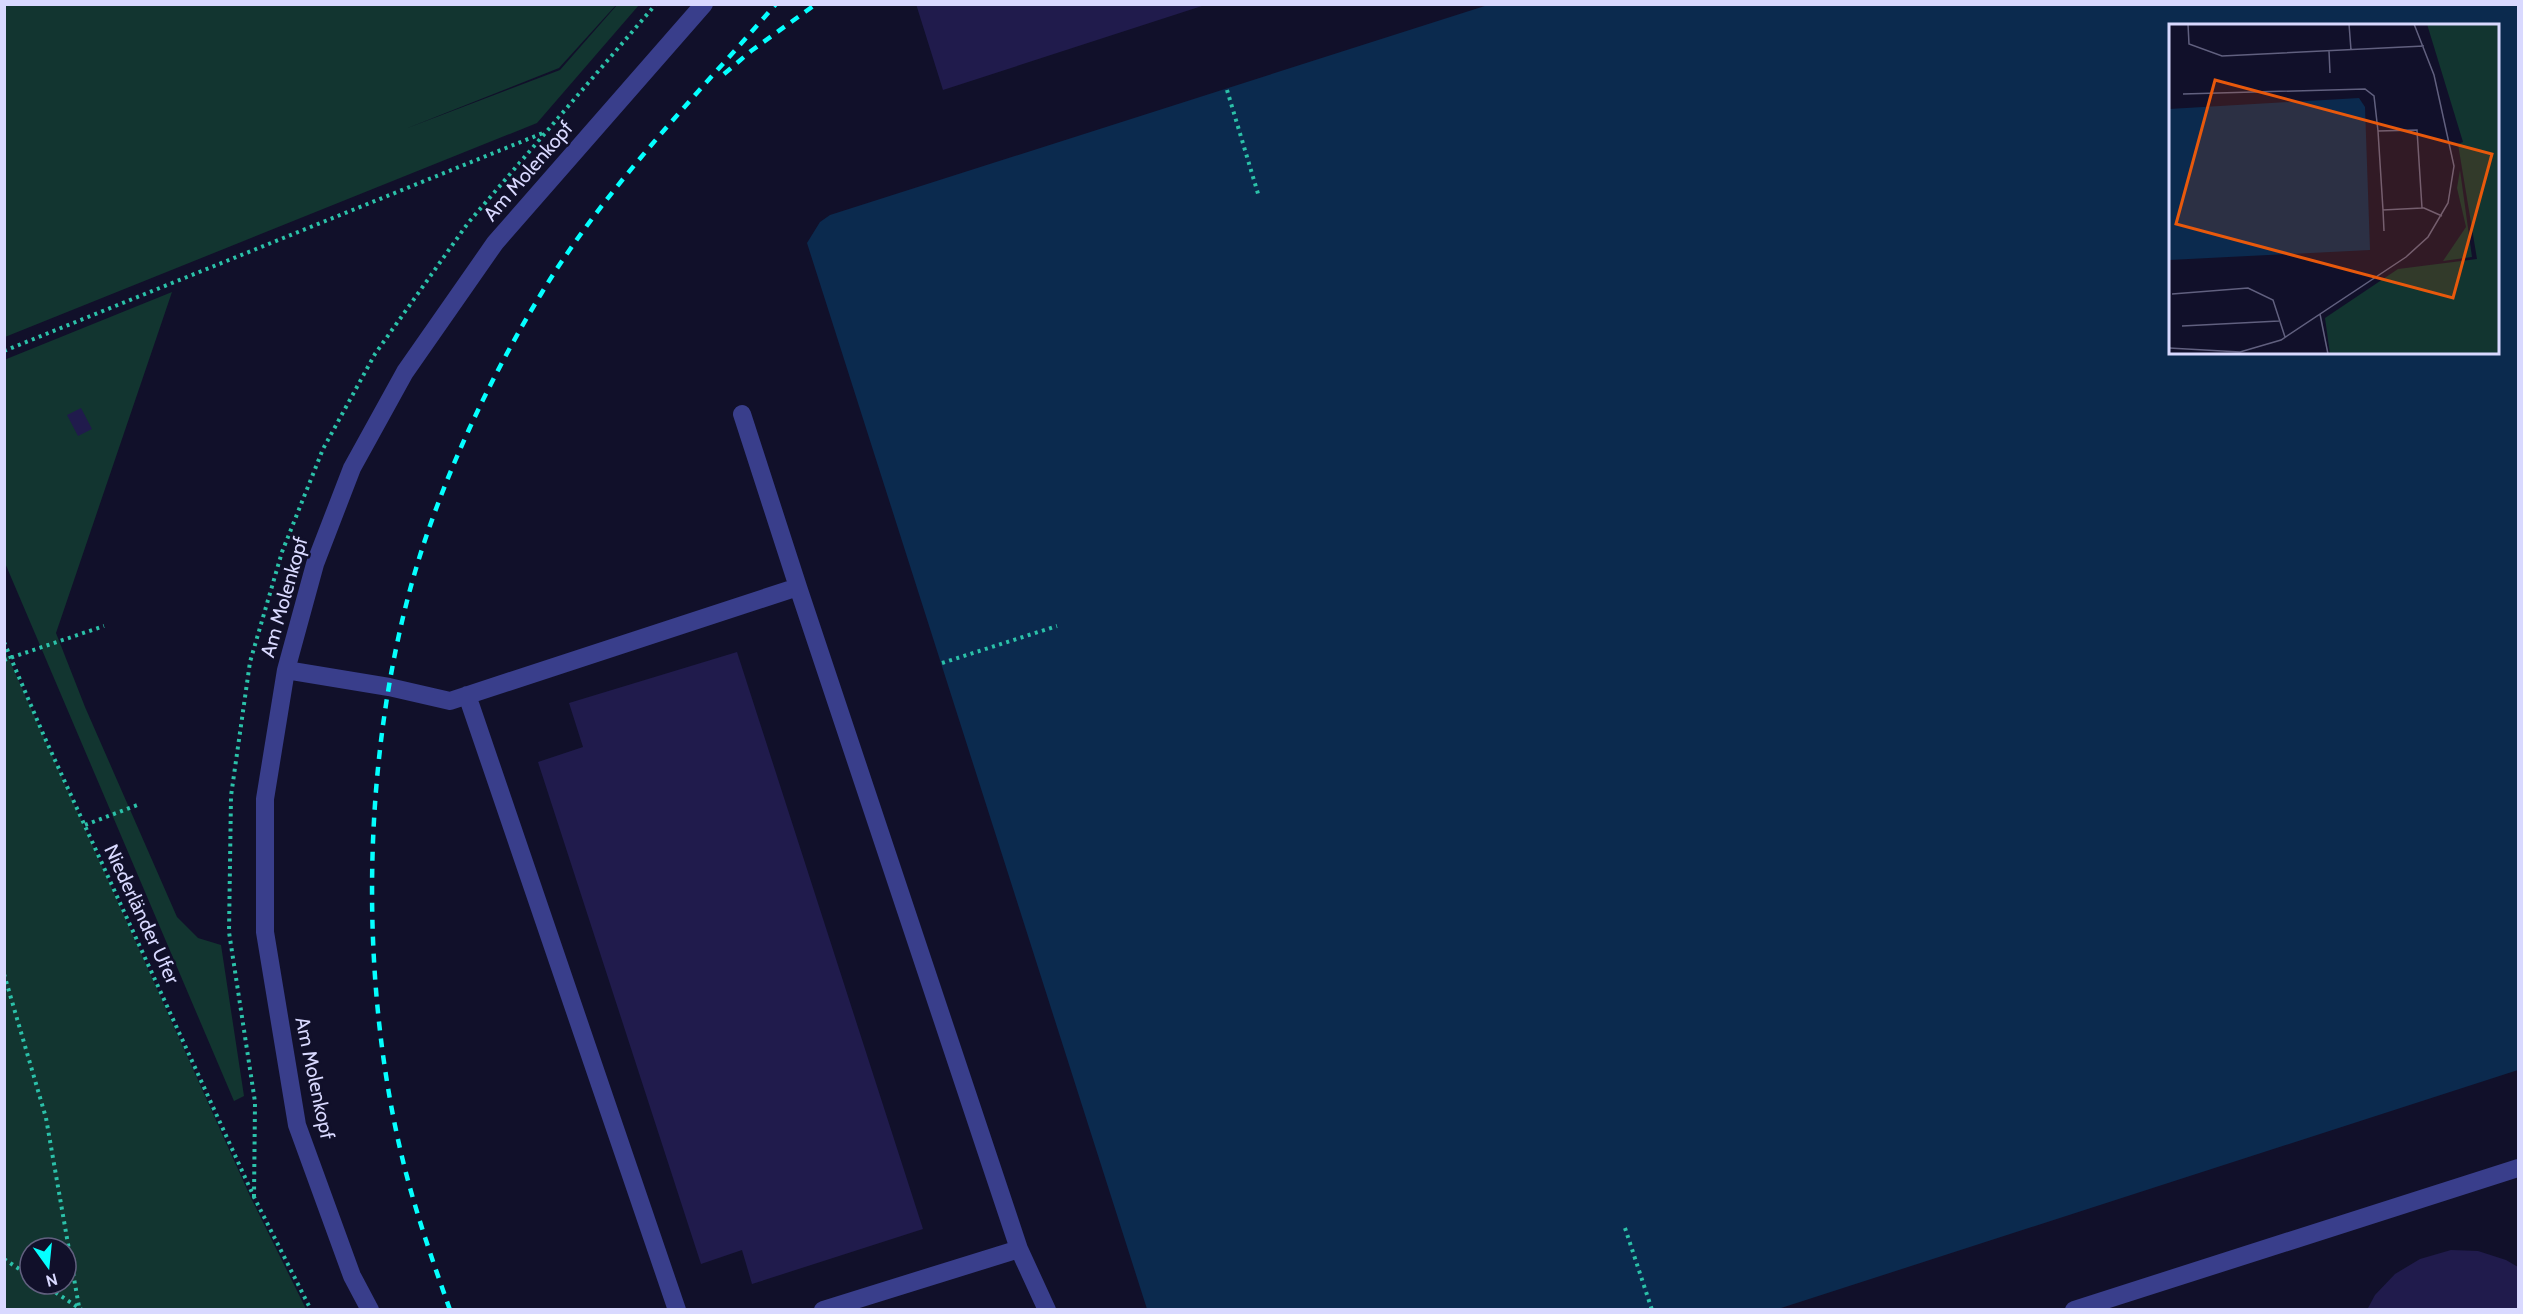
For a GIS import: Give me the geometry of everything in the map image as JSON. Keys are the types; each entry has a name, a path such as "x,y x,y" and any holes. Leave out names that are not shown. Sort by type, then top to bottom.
{"street":[{"name":"Am Molenkopf","path":"370,1310 352,1276 297,1125 265,932 265,799 286,670 315,564 352,468 405,372 495,243 704,4"},
{"path":"742,414 1019,1249 1047,1310"},
{"path":"286,670 389,687 450,701 798,587"},
{"path":"467,695 677,1310"},
{"path":"2074,1310 2518,1168"},
{"path":"823,1310 1019,1249"}],"path":[{"path":"254,1197 255,1102 229,932 231,796 250,662 282,552 323,449 375,354 468,223 656,4"},
{"path":"1227,90 1258,196"},
{"path":"4,351 545,132"},
{"path":"4,660 104,626"},
{"path":"942,663 1057,626"},
{"name":"Niederländer Ufer","path":"4,642 254,1197 311,1310"},
{"path":"85,825 140,804"},
{"path":"4,974 46,1118 80,1308"},
{"path":"1625,1228 1652,1310"},
{"path":"4,1259 18,1268"},
{"path":"62,1296 80,1308"}],"green space":[{"path":"4,5 616,5 559,68 405,129 560,70 617,5 639,5 537,123 5,337"},
{"path":"172,292 56,633 85,707 177,917 198,938 221,945 244,1096 234,1101 5,563 4,360"},
{"path":"4,648 250,1196 306,1309 5,1309"}],"water":[{"path":"1491,4 2518,5 2518,1070 1778,1309 1147,1309 807,243 820,222 830,215"}],"building":[{"path":"916,4 1205,4 1205,5 943,90"},
{"path":"81,408 92,429 78,436 67,415"},
{"path":"737,652 923,1229 752,1284 742,1250 701,1264 538,762 583,747 569,703"},
{"path":"2451,1250 2478,1251 2506,1260 2518,1267 2518,1310 2367,1310 2375,1295 2395,1274 2420,1259"}],"railway":[{"path":"450,1310 426,1242 406,1173 390,1097 378,1017 373,935 373,852 378,769 389,688 405,609 427,534 464,441 492,381 541,294 566,255 622,180 776,4"},
{"path":"724,74 751,51 816,4"}]}
